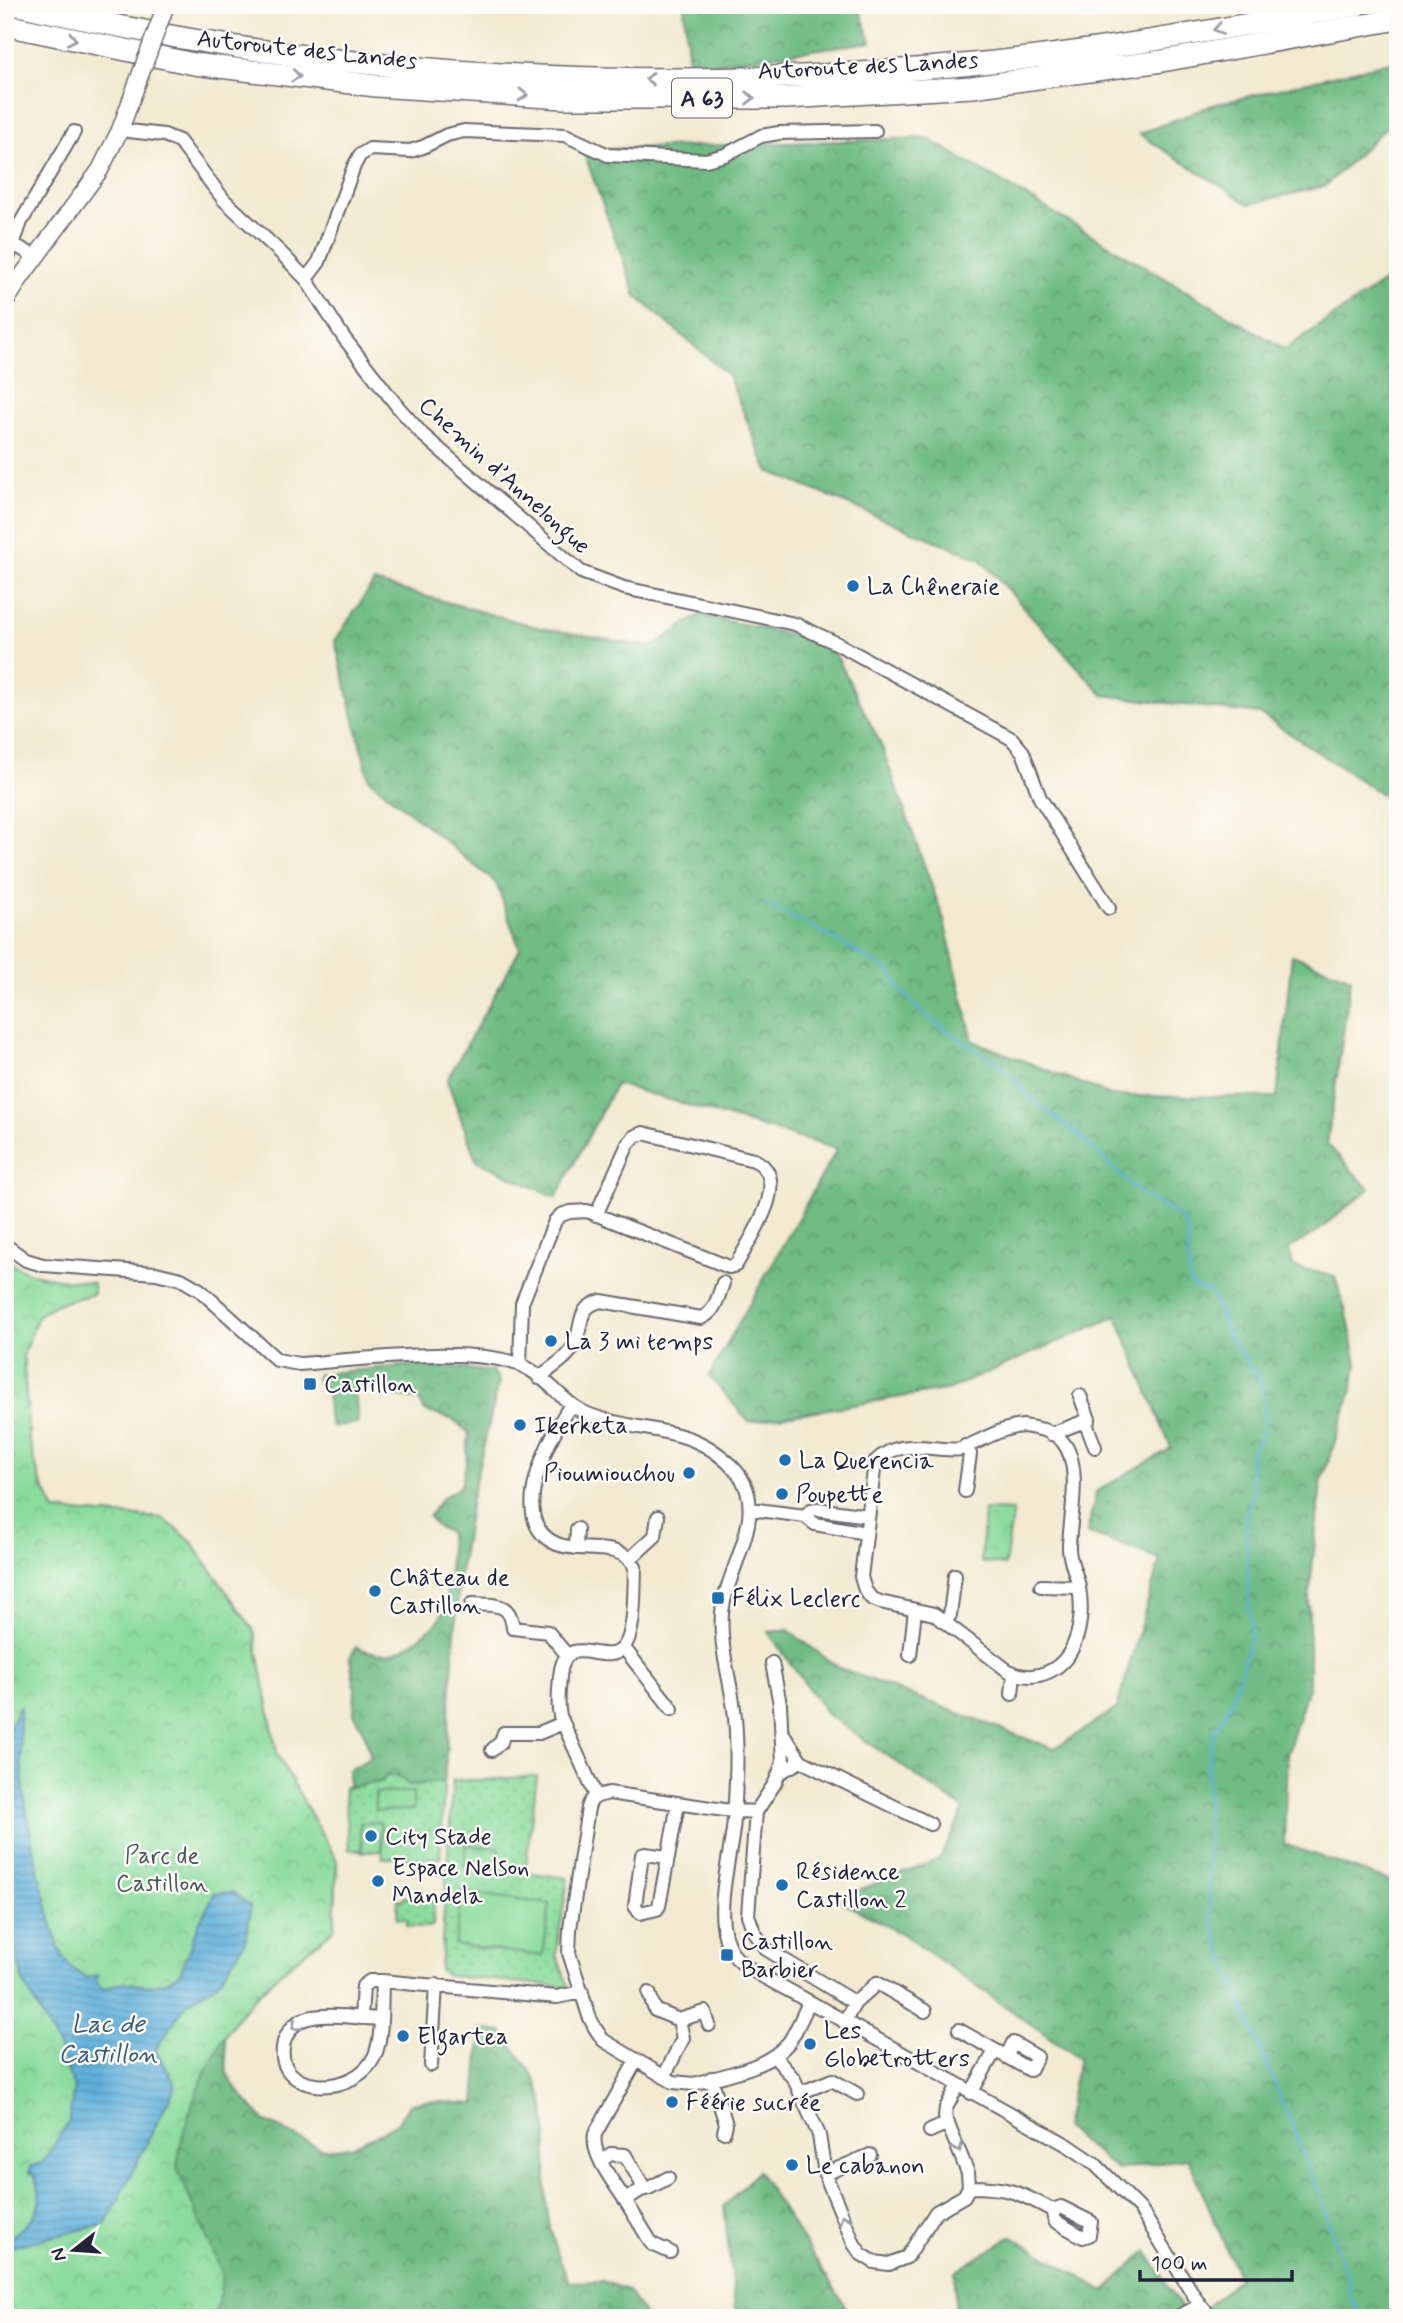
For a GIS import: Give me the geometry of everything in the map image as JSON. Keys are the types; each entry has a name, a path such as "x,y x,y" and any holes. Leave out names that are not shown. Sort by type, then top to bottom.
{"highway":[{"name":"Autoroute des Landes","path":"18,5 199,41 299,56 554,77 646,79 821,75 972,64 1159,39 1357,5"},
{"name":"Autoroute des Landes","path":"5,25 194,64 376,86 565,98 787,98 972,87 1162,61 1398,19"}],"street":[{"path":"5,303 100,170 120,130 166,5"},
{"name":"Chemin d’Annelongue","path":"120,130 164,135 179,141 224,200 306,279 344,338 398,407 424,435 581,572 624,588 795,624 838,644 1012,740 1023,752 1040,798 1109,908"},
{"path":"306,279 319,262 354,166 360,155 370,149 410,150 464,131 565,135 608,155 706,160 725,155 761,136 779,133 875,131"},
{"path":"5,266 21,222 74,132"},
{"path":"13,244 36,257"},
{"path":"520,1366 522,1303 555,1221 561,1215 570,1212 596,1214 729,1267 736,1265 771,1197 772,1181 764,1164 754,1160 643,1133 635,1136 628,1144 596,1214"},
{"path":"5,1245 26,1260 43,1265 156,1273 181,1279 200,1290 277,1360 299,1364 470,1355 507,1361 539,1378 570,1406 596,1417 701,1441 716,1451 739,1475 750,1509 746,1540 736,1560 722,1611 723,1651 735,1719 734,1811 721,1914 733,1954 752,1969 1069,2146 1094,2163 1140,2209 1200,2305 1212,2318"},
{"path":"539,1378 565,1358 574,1346 582,1314 589,1304 601,1301 701,1318 709,1315 723,1283"},
{"path":"1051,1434 1089,1419 1080,1396"},
{"path":"570,1406 538,1469 531,1509 536,1525 545,1538 559,1545 622,1552 631,1558 635,1567 631,1637 624,1648 617,1653 577,1651 567,1655 561,1664 558,1705 563,1723 596,1796"},
{"path":"1085,1421 1095,1447"},
{"path":"1023,1426 1051,1434 1062,1441 1074,1465 1069,1547 1079,1587 1081,1618 1075,1644 1052,1671 1037,1676 1014,1674 934,1614 871,1598 861,1577 875,1462 893,1449 911,1446 957,1450 1005,1427 1023,1426"},
{"path":"965,1446 970,1454 965,1490"},
{"path":"750,1509 805,1516 815,1524 866,1533"},
{"path":"805,1516 811,1510 817,1509 868,1516"},
{"path":"834,1526 836,1512"},
{"path":"631,1558 655,1536 657,1517"},
{"path":"576,1548 577,1529"},
{"path":"945,1621 950,1615 955,1576"},
{"path":"1041,1586 1079,1587"},
{"path":"472,1604 505,1608 512,1614 513,1628 548,1632 567,1655"},
{"path":"910,1655 915,1610"},
{"path":"624,1648 672,1709"},
{"path":"772,1663 780,1704 783,1763 756,1812 748,1915 754,1932 766,1949 855,2003"},
{"path":"1012,1694 1014,1674"},
{"path":"492,1750 501,1742 504,1733 539,1733 563,1723"},
{"path":"781,1731 801,1761 930,1824"},
{"path":"779,1773 801,1761"},
{"path":"756,1812 609,1793 596,1796 590,1801 588,1808 570,1929 569,1953 594,2028 603,2040 664,2077 683,2084 694,2084 763,2063 774,2056 790,2040 809,2002"},
{"path":"668,1857 642,1855 635,1906 640,1913 657,1909 659,1906 678,1804"},
{"path":"361,2018 363,1986 370,1981 557,1997 582,1993"},
{"path":"380,2020 315,2017 304,2019 294,2025 286,2036 283,2048 289,2071 298,2080 311,2085 346,2083 363,2072 378,2046 380,2020 382,1981"},
{"path":"844,2022 855,2003 877,1983 925,2011"},
{"path":"431,2065 436,1985"},
{"path":"649,1993 655,2010 679,2020 705,2012 709,2025"},
{"path":"664,2077 683,2038 679,2020"},
{"path":"959,2030 1001,2054 971,2093"},
{"path":"774,2056 794,2079 819,2135 825,2174 854,2244 861,2254 881,2264 898,2262 907,2257 936,2212 964,2196 970,2187 968,2173 945,2118 946,2108 958,2085"},
{"path":"636,2061 595,2134 594,2147 653,2244 670,2252"},
{"path":"711,2078 726,2124 724,2132"},
{"path":"800,2093 832,2080 857,2094"},
{"path":"930,2131 948,2123"},
{"path":"601,2160 611,2154 625,2155 642,2184 641,2190"},
{"path":"825,2174 870,2155"},
{"path":"625,2200 668,2178"},
{"path":"970,2187 1000,2187 1022,2194 1052,2210"},
{"path":"1176,2318 1200,2305"}],"green space":[{"path":"684,5 858,5 871,42 689,67"},
{"path":"1398,60 1398,129 1386,127 1325,186 1249,204 1139,134 1213,105"},
{"path":"927,138 1285,349 1394,275 1398,257 1398,805 1260,714 1103,695 980,559 768,471 728,375 636,296 583,150"},
{"path":"374,582 540,628 651,647 700,615 830,643 881,745 943,917 973,1041 1113,1096 1277,1097 1292,955 1351,978 1327,1144 1369,1189 1318,1231 1289,1249 1292,1266 1335,1277 1348,1319 1357,1364 1351,1393 1321,1483 1309,1598 1309,1684 1287,1755 1284,1844 1398,1884 1398,2318 1194,2318 1239,2278 1188,2158 1117,2170 1064,2127 1079,2058 904,1935 836,1899 940,1859 964,1809 827,1714 768,1632 788,1630 839,1668 1054,1749 1117,1708 1160,1559 1087,1533 1096,1492 1171,1448 1117,1316 950,1389 749,1422 709,1376 837,1149 616,1084 556,1198 476,1160 447,1080 520,949 496,883 369,779 335,641"},
{"name":"Parc de Castillon","path":"5,1256 12,1264 33,1274 93,1283 93,1294 56,1304 38,1315 23,1355 29,1440 40,1481 55,1511 162,1518 190,1540 254,1631 277,1754 337,1861 334,1929 278,1975 248,2004 225,2035 227,2075 264,2121 321,2149 350,2147 397,2123 411,2103 427,2101 475,2104 481,2029 502,2032 533,2076 540,2091 546,2128 548,2217 556,2250 569,2282 603,2281 627,2290 647,2318 183,2318 86,1978"},
{"name":"Parc de Castillon","path":"5,1256 12,1264 33,1274 93,1283 93,1294 56,1304 38,1315 23,1355 29,1440 40,1481 55,1511 162,1518 190,1540 254,1631 277,1754 337,1861 334,1929 269,1983 249,2003 223,2038 193,2103 180,2147 177,2168 223,2275 215,2318 5,2318"},
{"path":"424,1364 493,1372 499,1381 471,1499 459,1579 444,1782 409,1785 397,1775 387,1776 380,1782 348,1787 348,1771 371,1757 364,1733 354,1714 355,1688 350,1658 356,1647 382,1654 397,1651 437,1623 447,1592 450,1566 449,1533 435,1525 429,1517 442,1498 461,1486 469,1433 454,1420 425,1411 419,1400 389,1395 387,1385 355,1390 358,1423 332,1427 328,1415 327,1391 316,1379 318,1374"},
{"path":"984,1510 1013,1511 1005,1565 981,1562"},
{"path":"397,1775 409,1785 444,1782 440,1858 383,1858 380,1822 360,1823 362,1850 349,1850 344,1787 379,1782 387,1776"},
{"path":"537,1776 525,1872 568,1878 556,1954 569,1987 448,1976 440,1971 453,1780"},
{"path":"413,1792 413,1810 375,1811 375,1793"},
{"name":"City Stade","path":"380,1822 381,1851 362,1852 360,1823"},
{"path":"466,1845 500,1848 498,1869 464,1866"},
{"path":"461,1892 550,1904 543,1956 455,1945"},
{"path":"404,1897 434,1899 433,1925 407,1926 407,1919 397,1918 398,1899 403,1900"},
{"path":"758,2171 853,2318 736,2318 724,2206"},
{"path":"1012,2236 1104,2291 1147,2251 1187,2318 955,2318 955,2272"}],"water":[{"name":"Lac de Castillon","path":"20,1705 23,1785 31,1838 57,1941 65,1960 73,1969 86,1978 97,1976 97,1983 103,1989 123,1982 146,1986 164,1983 180,1973 200,1921 215,1893 232,1892 251,1906 246,1941 217,1984 187,2003 155,2050 176,2085 106,2224 10,2247 11,2237 33,2217 39,2203 38,2185 34,2174 29,2173 30,2167 43,2162 69,2121 74,2088 60,2049 23,1981 5,1906 9,1727"}],"waterway":[{"path":"765,904 830,936 890,972 900,989 922,1013 998,1062 1031,1098 1087,1142 1132,1187 1182,1219 1187,1231 1190,1283 1196,1288 1211,1292 1230,1339 1259,1377 1264,1397 1264,1430 1250,1456 1253,1492 1245,1519 1251,1636 1231,1703 1214,1732 1208,1765 1206,1810 1211,1913 1231,1976 1321,2197 1348,2276 1351,2299 1367,2318"}],"place":[{"name":"La Chêneraie","path":"853,586"},
{"name":"La 3 mi temps","path":"551,1341"},
{"name":"Castillon","path":"310,1384"},
{"name":"Ikerketa","path":"520,1425"},
{"name":"La Querencia","path":"785,1460"},
{"name":"Pioumiouchou","path":"689,1473"},
{"name":"Poupette","path":"782,1494"},
{"name":"Château de Castillon","path":"375,1591"},
{"name":"Félix Leclerc","path":"718,1598"},
{"name":"City Stade","path":"371,1836"},
{"name":"Espace Nelson Mandela","path":"378,1881"},
{"name":"Résidence Castillon 2","path":"782,1885"},
{"name":"Castillon Barbier","path":"727,1955"},
{"name":"Elgartea","path":"403,2036"},
{"name":"Les Globetrotters","path":"810,2044"},
{"name":"Féérie sucrée","path":"672,2102"},
{"name":"Le cabanon","path":"792,2165"}]}
